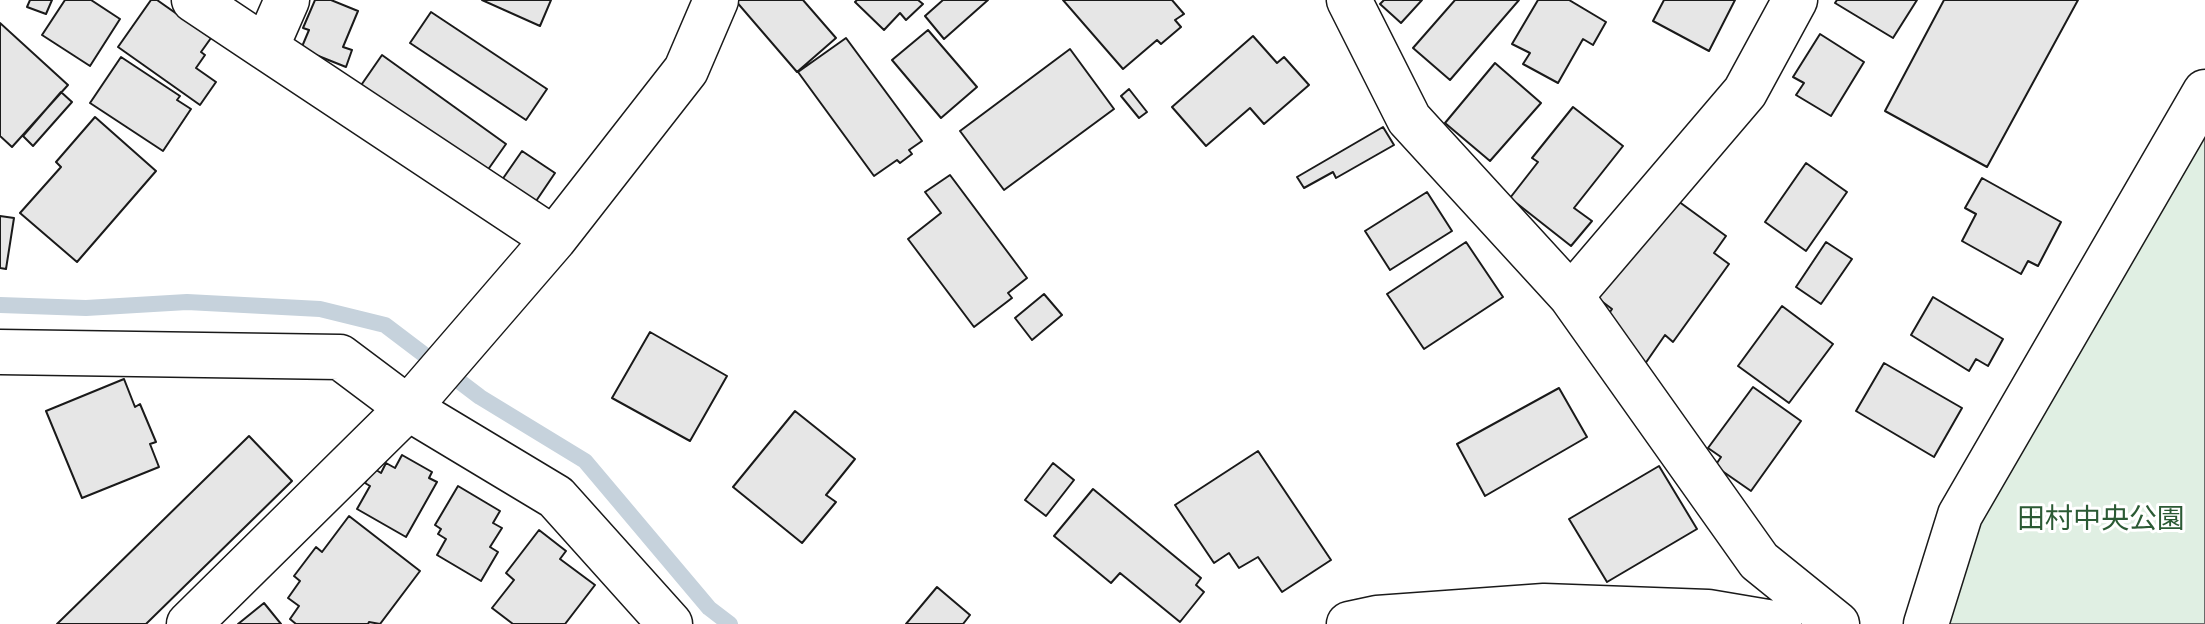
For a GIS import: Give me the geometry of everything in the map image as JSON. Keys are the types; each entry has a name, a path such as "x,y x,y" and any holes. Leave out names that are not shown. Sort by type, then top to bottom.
{"street":[{"path":"194,0 554,239"},
{"path":"266,48 287,0"},
{"path":"189,624 414,401 554,239 686,70 716,0"},
{"path":"1349,0 1409,119 1571,296 1759,561 1837,624"},
{"path":"1571,296 1745,92 1795,0"},
{"path":"1926,624 1960,515 2205,92"},
{"path":"0,352 340,357 414,401 556,497 670,624"},
{"path":"1349,624 1377,618 1544,606 1708,612 1779,624"}],"green space":[{"name":"田村中央公園","path":"2205,128 2205,624 1948,624 1980,523"}],"building":[{"path":"30,0 52,0 46,14 27,7"},
{"path":"65,0 91,0 120,19 90,66 42,35"},
{"path":"151,0 157,0 211,38 201,52 205,55 196,68 216,82 200,105 118,47"},
{"path":"315,0 331,0 358,11 343,47 352,50 346,67 301,49 309,30 303,28"},
{"path":"482,0 551,0 540,26"},
{"path":"735,0 803,0 836,38 797,72"},
{"path":"918,0 923,4 906,20 900,13 884,30 855,2"},
{"path":"943,0 988,0 944,39 925,16"},
{"path":"1063,0 1172,0 1184,14 1175,20 1181,27 1161,44 1157,40 1123,69"},
{"path":"1384,0 1422,0 1401,23 1380,4"},
{"path":"1455,0 1519,0 1450,80 1413,48"},
{"path":"1538,0 1569,0 1606,22 1593,45 1583,39 1558,83 1523,64 1530,53 1512,44"},
{"path":"1664,0 1735,0 1709,51 1653,21"},
{"path":"1837,0 1917,0 1893,38 1835,3"},
{"path":"1944,0 2078,0 1987,167 1885,111"},
{"path":"431,12 547,89 526,120 410,43"},
{"path":"0,23 68,85 12,147 0,136"},
{"path":"928,30 977,87 941,118 892,60"},
{"path":"1820,34 1864,62 1831,116 1796,95 1804,83 1793,77"},
{"path":"1253,36 1277,63 1284,57 1309,85 1264,124 1250,108 1206,146 1172,107"},
{"path":"846,38 922,141 909,150 912,154 900,163 897,160 874,176 798,72"},
{"path":"1070,49 1114,109 1004,190 960,131"},
{"path":"382,55 506,144 480,181 355,94"},
{"path":"121,57 180,96 177,100 191,109 163,151 90,103"},
{"path":"1495,63 1541,103 1490,161 1445,123"},
{"path":"1129,89 1147,112 1139,118 1121,96"},
{"path":"61,92 72,102 33,146 23,136"},
{"path":"1573,107 1623,146 1574,208 1592,221 1571,246 1510,198 1538,162 1532,158"},
{"path":"95,117 156,171 77,262 20,213 61,167 56,162"},
{"path":"1383,127 1394,145 1336,178 1333,172 1304,188 1297,177"},
{"path":"522,151 555,173 528,213 495,190"},
{"path":"1806,163 1847,192 1806,251 1765,222"},
{"path":"950,175 1027,278 1008,293 1012,298 974,327 908,239 941,213 925,192"},
{"path":"1982,178 2061,222 2038,266 2028,261 2021,274 1962,241 1976,214 1965,208"},
{"path":"1427,192 1452,231 1390,270 1365,231"},
{"path":"1678,201 1726,236 1714,253 1729,264 1673,342 1665,335 1638,374 1604,321 1612,309 1596,297"},
{"path":"0,216 14,218 6,269 0,268"},
{"path":"1466,242 1503,297 1424,349 1387,294"},
{"path":"1826,242 1852,259 1821,304 1796,287"},
{"path":"1044,294 1062,315 1032,340 1015,318"},
{"path":"1933,297 2003,339 1988,366 1976,359 1969,371 1911,335"},
{"path":"1782,306 1833,344 1789,403 1738,366"},
{"path":"650,332 727,376 690,441 612,398"},
{"path":"1884,363 1962,408 1934,457 1856,411"},
{"path":"124,379 135,407 140,404 156,442 150,444 159,467 82,498 46,411"},
{"path":"1753,387 1801,421 1751,491 1715,466 1721,457 1708,448"},
{"path":"1559,388 1587,437 1485,496 1457,444"},
{"path":"795,411 855,459 826,495 836,502 802,543 733,487"},
{"path":"249,436 292,481 146,624 57,624"},
{"path":"1258,451 1331,560 1282,592 1258,557 1239,568 1229,553 1214,563 1175,505"},
{"path":"402,455 432,472 429,478 437,482 406,537 357,509 370,486 365,483 373,468 381,473 386,463 395,468"},
{"path":"1053,463 1074,480 1046,516 1025,500"},
{"path":"1659,466 1697,529 1607,582 1569,519"},
{"path":"458,486 500,511 493,523 502,528 490,547 498,552 481,581 437,555 446,539 438,534 441,529 435,525"},
{"path":"1093,489 1201,578 1196,585 1204,592 1180,622 1120,573 1111,583 1054,536"},
{"path":"349,516 420,571 380,624 296,624 290,619 299,606 288,598 300,581 294,576 316,547 322,552"},
{"path":"539,530 566,551 560,559 595,585 565,624 513,624 492,608 514,580 506,573"},
{"path":"937,587 970,615 963,624 906,624"},
{"path":"264,603 281,624 238,624"}],"waterway":[{"path":"0,305 86,308 187,302 320,309 385,325 480,397 585,461 709,608 730,624"}]}
